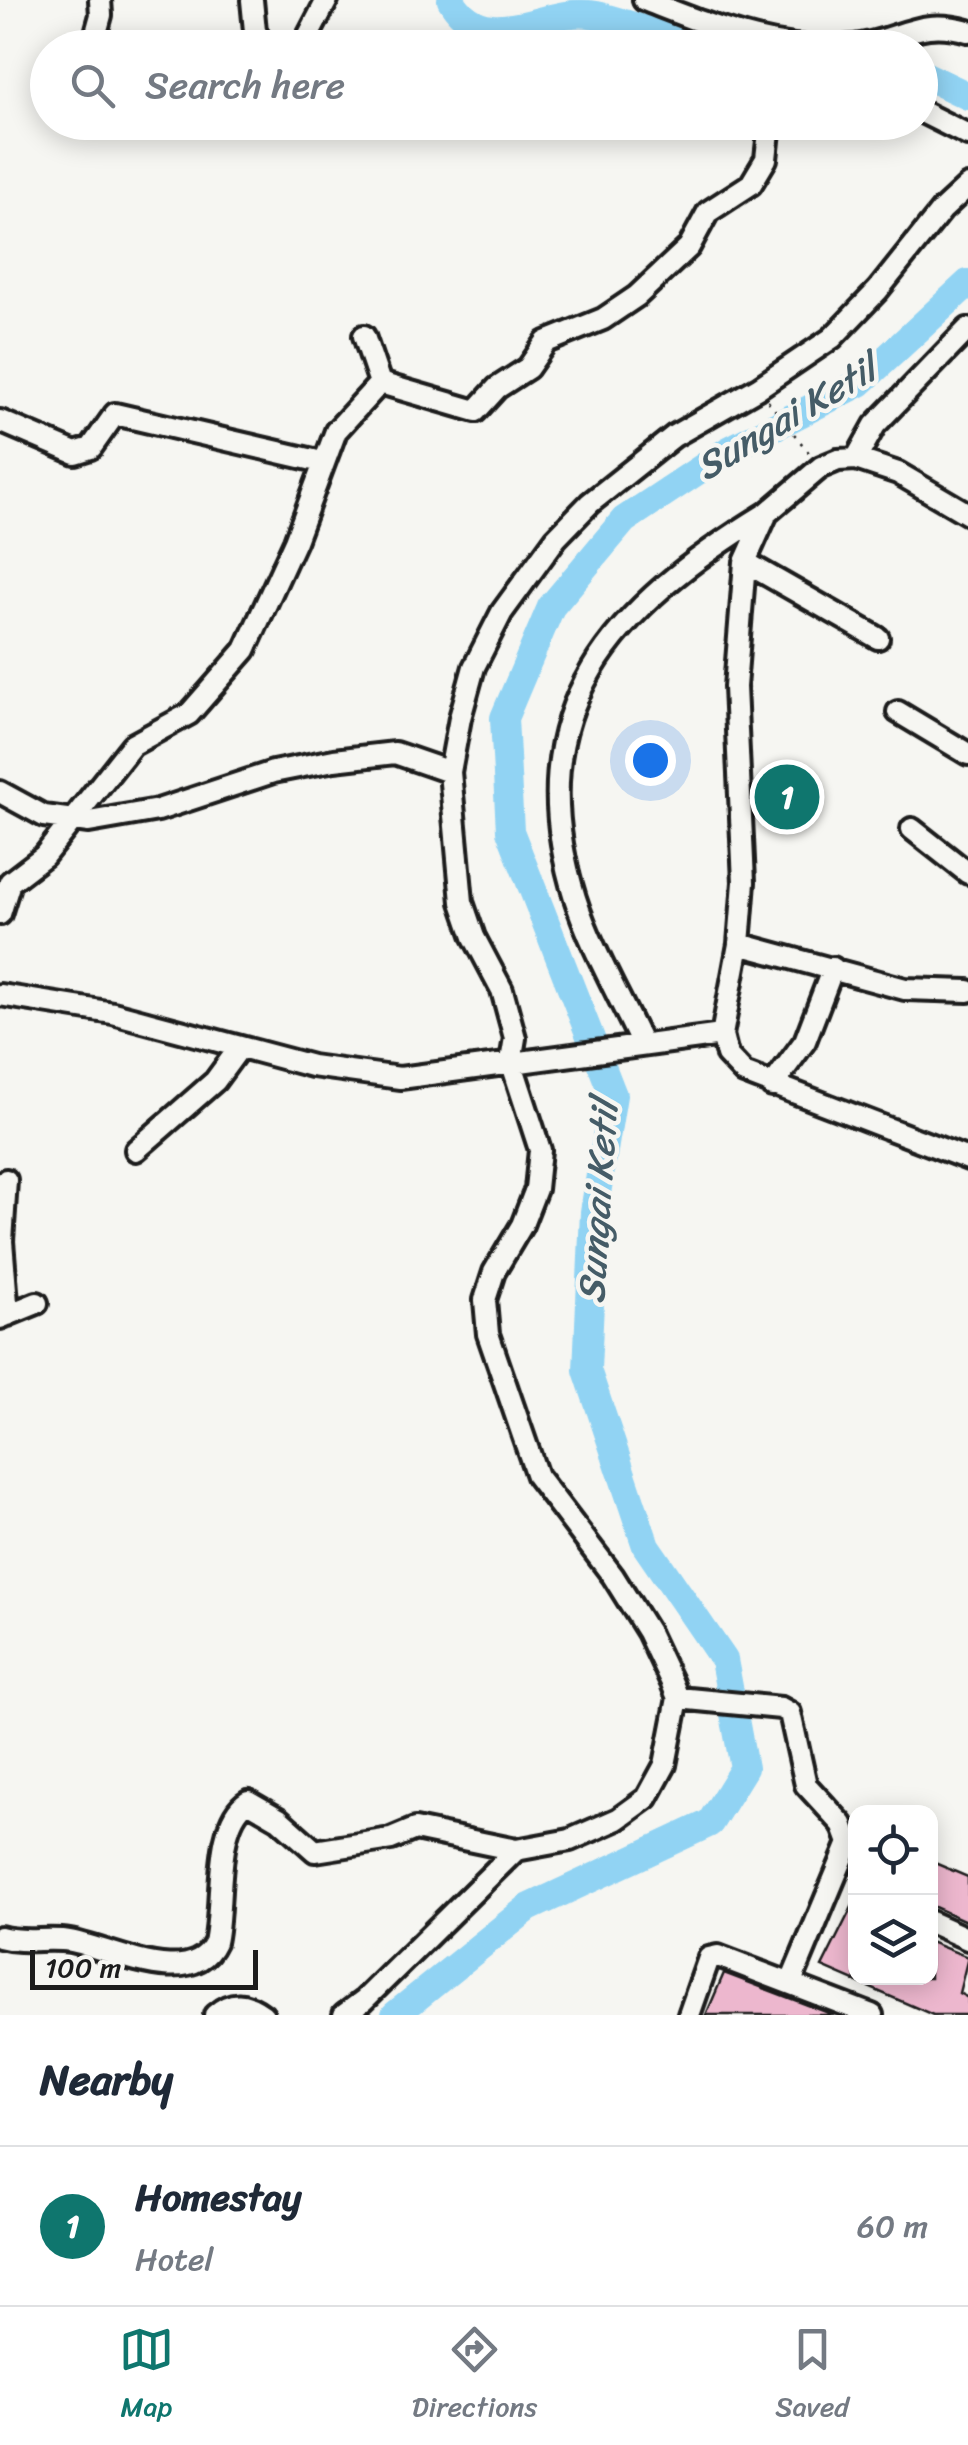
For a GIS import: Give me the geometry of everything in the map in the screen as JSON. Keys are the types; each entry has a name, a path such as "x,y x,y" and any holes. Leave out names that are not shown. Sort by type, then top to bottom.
{"street":[{"path":"97,30 100,0"},
{"path":"252,0 256,30"},
{"path":"311,30 326,0"},
{"path":"644,0 722,30"},
{"path":"924,30 935,24 968,31"},
{"path":"938,120 968,135"},
{"path":"380,383 476,411 497,388 528,368 546,342 602,319 637,296 689,246 708,212 751,184 766,159 768,140"},
{"path":"0,1937 34,1944 67,1940 166,1964 196,1964 209,1956 215,1942 224,1846 238,1809 248,1801 280,1819 315,1851 391,1838 414,1829 516,1850 570,1840 618,1820 647,1798 665,1765 686,1698 613,1576 537,1476 488,1334 485,1300 494,1272 522,1225 536,1189 540,1150 511,1061 514,1038 502,990 474,937 462,902 450,772 474,667 526,573 556,538 590,504 674,436 758,388 832,338 878,290 942,210 968,186"},
{"path":"856,459 875,425 968,329"},
{"path":"364,336 380,383"},
{"path":"0,914 10,882 44,856 132,745 189,714 245,650 295,541 336,431 380,383"},
{"path":"0,421 75,452 91,448 115,414 322,462"},
{"path":"632,1046 577,904 565,862 558,812 559,751 572,706 588,676 630,617 676,573 768,513 820,467 856,459 898,473 968,514"},
{"path":"768,513 745,562 735,687 744,882 739,944 722,1034 727,1055 744,1073 772,1086 968,1159"},
{"path":"745,562 878,638"},
{"path":"898,712 968,754"},
{"path":"0,792 44,816 70,821 158,810 273,772 334,760 395,753 450,772"},
{"path":"912,829 968,873"},
{"path":"739,944 927,993 968,991"},
{"path":"772,1086 804,1041 833,968"},
{"path":"0,995 113,1013 340,1071 400,1078 722,1034"},
{"path":"136,1150 215,1080 240,1048"},
{"path":"6,1180 2,1241 4,1316 36,1303"},
{"path":"686,1698 782,1708 793,1716 806,1785 842,1824 848,1843 791,1982"},
{"path":"344,2015 364,2000 516,1850"},
{"path":"834,1879 848,1885"},
{"path":"938,1925 968,1938"},
{"path":"690,2015 710,1958 726,1957 872,2015"},
{"path":"214,2015 232,2003 263,2015"}],"path":[{"path":"768,401 816,461"}],"building":[{"path":"938,1864 968,1877 968,1922 938,1909"},
{"path":"848,1915 848,1978 822,1967"},
{"path":"938,1945 968,1957 959,1993 968,1998 968,2015 933,2015 864,1985 938,1985"},
{"path":"724,1973 834,2015 706,2015"}],"waterway":[{"path":"451,0 466,17 482,26 519,26 577,14 595,15 645,30"},
{"path":"938,82 968,96"},
{"name":"Sungai Ketil","path":"395,2015 528,1908 710,1823 744,1768 724,1660 646,1546 587,1370 594,1212 613,1095 510,831 504,718 551,607 624,520 729,450 860,383 968,283"}],"place":[{"name":"Homestay","path":"787,797"}]}
